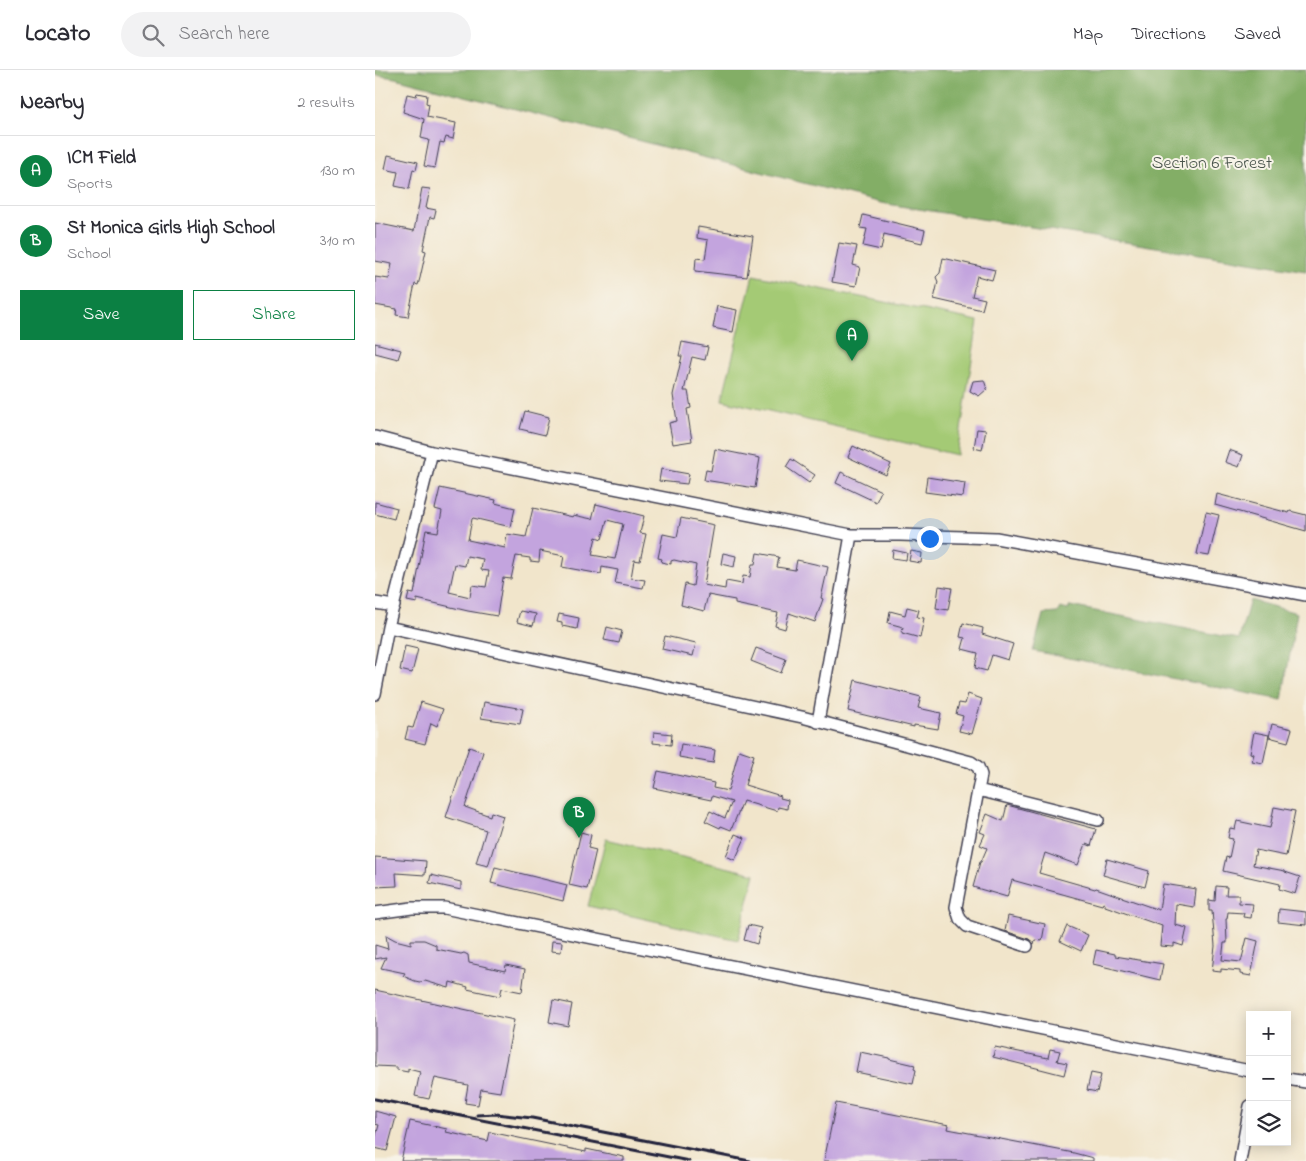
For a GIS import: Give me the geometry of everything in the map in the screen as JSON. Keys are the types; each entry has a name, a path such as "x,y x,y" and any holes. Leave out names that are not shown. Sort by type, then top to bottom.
{"street":[{"path":"375,437 432,452 851,535 996,538 1306,595"},
{"path":"375,694 393,606 432,452"},
{"path":"818,722 851,535"},
{"path":"375,603 393,606"},
{"path":"389,626 818,722 971,762 978,767 981,775 956,907 960,919 967,926 1027,946"},
{"path":"978,790 1098,820"},
{"path":"375,912 412,908 444,908 1246,1070"},
{"path":"1291,1080 1306,1082"},
{"path":"1240,1161 1246,1128"}],"green space":[{"name":"Section 6 Forest","path":"375,70 1306,70 1306,271 881,203 395,78 375,75"},
{"path":"753,275 978,321 957,455 722,400"},
{"path":"1250,600 1297,613 1282,700 1033,651 1043,614 1057,613 1060,608 1068,610 1070,606 1239,639"},
{"path":"606,839 755,874 738,940 588,906"}],"building":[{"path":"417,93 427,95 426,103 429,104 427,117 456,123 453,139 446,137 444,143 440,142 435,168 424,166 429,140 421,138 424,119 403,112 407,94 416,96"},
{"path":"388,155 418,162 416,170 413,169 409,189 395,186 398,172 385,169"},
{"path":"422,188 430,189 426,208 436,210 434,218 430,217 423,250 426,251 418,285 415,284 408,317 396,315 397,309 375,305 375,277 389,279 392,264 375,261 375,223 414,231"},
{"path":"863,215 925,230 922,243 884,234 881,250 863,246 867,229 860,228"},
{"path":"698,227 753,236 747,277 695,271 696,258 705,259 708,240 697,238"},
{"path":"839,243 857,246 853,265 860,267 856,286 832,282"},
{"path":"943,258 995,270 992,280 977,276 972,296 985,299 982,310 934,299 938,282 936,277 940,273"},
{"path":"717,306 737,310 733,332 713,328"},
{"path":"682,342 708,347 705,360 692,357 684,391 688,391 691,408 687,409 692,441 673,444 669,423 677,421 673,395 682,356 679,356"},
{"path":"375,343 401,350 398,359 375,353"},
{"path":"984,380 987,389 979,396 970,391 973,381"},
{"path":"525,411 549,417 545,435 520,429"},
{"path":"977,429 986,430 982,450 974,448"},
{"path":"853,446 891,464 886,475 848,457"},
{"path":"715,449 760,458 755,488 704,480 706,470 711,471"},
{"path":"1229,450 1243,455 1239,467 1225,462"},
{"path":"791,459 815,475 809,483 786,467"},
{"path":"661,469 689,474 687,484 659,481"},
{"path":"841,472 881,491 876,502 836,483"},
{"path":"927,477 965,483 963,497 925,492"},
{"path":"440,488 496,500 495,503 515,508 511,527 472,519 468,540 505,548 507,534 526,537 533,508 573,517 573,515 592,519 596,504 644,516 640,533 646,534 640,561 634,560 631,578 645,580 643,588 615,583 618,570 602,567 601,574 562,567 564,556 540,551 539,562 530,561 530,558 516,556 511,579 503,578 497,616 417,599 417,603 407,601 409,593 414,594 426,530 438,532 442,511 435,509","holes":["607,520 623,524 615,559 592,555 596,537 602,539","467,556 483,559 481,570 489,571 486,587 472,585 470,597 449,592 455,564 465,566"]},
{"path":"1217,494 1289,513 1290,511 1306,515 1306,531 1215,505"},
{"path":"375,502 397,508 394,519 375,514"},
{"path":"1206,512 1219,515 1209,556 1197,554"},
{"path":"681,518 714,525 704,585 725,589 726,581 742,584 743,576 750,577 752,564 755,564 757,553 779,557 777,567 795,570 797,560 828,567 821,598 823,599 815,622 789,613 785,629 775,626 778,613 735,604 735,600 708,595 704,611 681,605 685,584 693,586 696,565 674,560 671,561 671,564 661,562 662,559 658,558 663,534 677,537"},
{"path":"893,550 907,553 906,560 892,558"},
{"path":"911,551 922,553 921,563 909,561"},
{"path":"723,553 736,556 734,567 721,564"},
{"path":"939,586 952,588 948,610 936,608"},
{"path":"907,607 919,610 917,617 924,618 920,638 902,633 903,627 888,623 890,611 905,615"},
{"path":"520,611 536,614 533,626 517,622"},
{"path":"559,614 579,618 577,629 562,626 562,623 557,622"},
{"path":"963,623 983,628 982,634 1013,644 1008,660 992,655 987,671 975,668 978,653 962,649 965,638 960,637"},
{"path":"607,627 622,631 619,643 604,640"},
{"path":"665,636 696,643 693,656 662,649"},
{"path":"405,646 418,649 412,673 400,670"},
{"path":"756,648 786,659 781,673 751,661"},
{"path":"855,680 921,697 918,708 941,713 938,729 914,725 914,727 848,711"},
{"path":"968,694 982,699 972,734 959,731 963,716 956,714 959,703 965,704"},
{"path":"421,702 443,709 437,726 431,723 425,744 405,739 408,727 413,728"},
{"path":"484,702 523,709 520,724 481,718"},
{"path":"1272,724 1292,729 1288,742 1269,737"},
{"path":"654,732 672,734 671,745 653,743"},
{"path":"1254,732 1269,735 1263,763 1252,761 1254,754 1250,753"},
{"path":"681,744 715,750 713,763 679,757"},
{"path":"469,747 483,752 465,807 490,816 491,812 503,816 488,866 476,863 486,830 446,817"},
{"path":"739,750 754,755 745,785 788,800 787,809 778,807 777,811 743,801 731,830 721,826 720,828 705,821 710,811 725,818 732,802 712,796 711,800 654,788 658,771 714,783 713,788 728,791"},
{"path":"1007,805 1096,829 1091,846 1086,844 1078,865 1045,853 1039,873 1096,888 1159,910 1163,884 1196,889 1194,907 1176,904 1175,925 1187,928 1183,946 1174,943 1174,947 1160,946 1162,926 1105,906 1103,903 1102,905 1012,880 1007,897 973,887 980,862 987,848 980,845 985,834 980,832 987,814 1003,821"},
{"path":"1274,807 1295,811 1286,856 1256,850 1253,865 1285,871 1300,877 1295,894 1279,889 1280,884 1223,871 1226,857 1229,858 1233,839 1228,838 1230,828 1235,829 1237,821 1270,828"},
{"path":"581,832 591,835 588,848 596,850 587,889 569,885"},
{"path":"735,834 745,838 735,860 726,856"},
{"path":"375,857 426,861 425,875 396,873 397,886 375,887"},
{"path":"1107,859 1149,871 1145,887 1103,875"},
{"path":"495,867 567,885 563,901 491,883"},
{"path":"431,875 461,882 461,890 429,883"},
{"path":"1216,886 1227,887 1226,895 1239,895 1239,903 1253,904 1251,918 1243,917 1244,913 1228,912 1226,919 1227,943 1224,943 1222,960 1241,962 1247,938 1258,941 1251,976 1240,974 1240,971 1221,969 1221,972 1212,971 1215,946 1212,911 1209,911 1209,900 1215,901"},
{"path":"1279,909 1306,912 1306,925 1278,922"},
{"path":"1008,916 1045,924 1042,941 1035,940 1034,944 1029,939 1005,931"},
{"path":"748,925 761,928 757,944 744,940"},
{"path":"1067,926 1088,935 1081,951 1060,941"},
{"path":"386,935 395,940 411,944 411,940 424,940 436,945 436,949 464,953 468,955 469,963 505,971 506,965 525,969 522,992 502,988 500,996 467,989 468,987 450,982 449,988 425,981 415,981 403,976 405,973 381,968 386,957 375,959 375,945 388,949"},
{"path":"552,941 562,942 561,952 551,951"},
{"path":"1096,950 1115,954 1115,956 1163,964 1160,980 1093,964"},
{"path":"375,990 514,1020 500,1092 481,1089 478,1105 465,1103 468,1085 435,1078 429,1099 415,1096 420,1072 408,1069 408,1072 397,1070 397,1067 375,1066"},
{"path":"553,1000 572,1004 568,1026 549,1022"},
{"path":"995,1047 1048,1058 1050,1049 1060,1051 1057,1061 1067,1063 1064,1075 993,1057"},
{"path":"860,1052 915,1065 914,1069 916,1070 913,1084 856,1072"},
{"path":"1091,1073 1101,1075 1097,1092 1087,1090"},
{"path":"836,1103 949,1125 948,1129 1074,1153 1093,1158 1093,1161 824,1161"},
{"path":"375,1111 396,1117 387,1151 375,1148 375,1139 379,1125 375,1124"},
{"path":"410,1121 447,1129 446,1132 488,1141 490,1132 586,1152 586,1149 624,1157 624,1161 401,1161"}],"railway":[{"path":"375,1099 689,1161"},
{"path":"477,1115 496,1114 532,1118 750,1161"}],"place":[{"name":"ICM Field","path":"852,361"},
{"name":"St Monica Girls High School","path":"579,838"}]}
